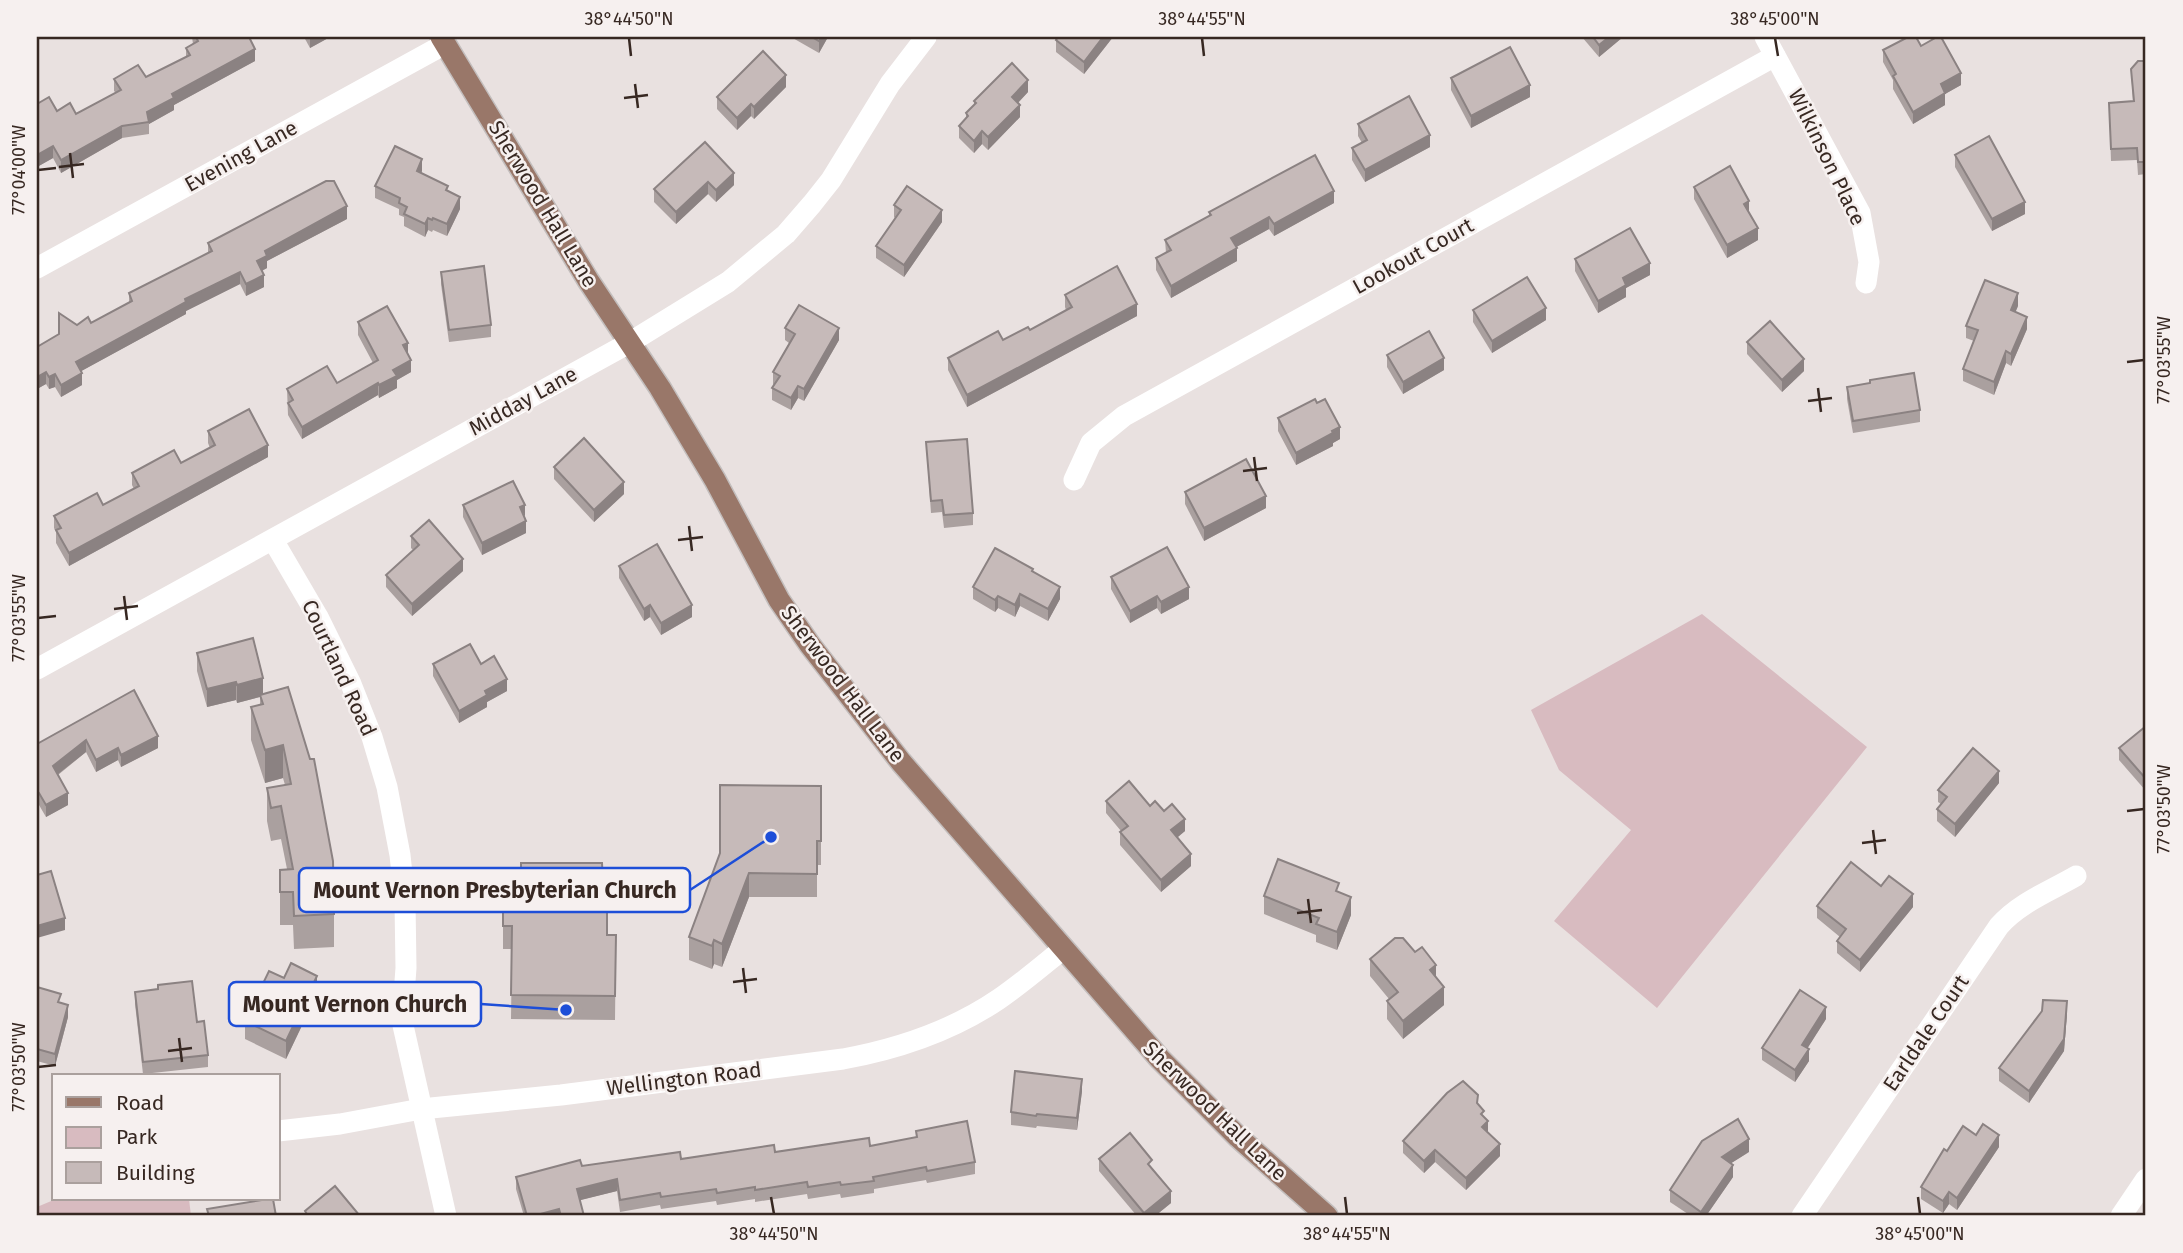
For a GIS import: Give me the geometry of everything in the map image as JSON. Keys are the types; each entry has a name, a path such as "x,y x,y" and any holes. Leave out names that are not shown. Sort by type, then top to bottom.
{"main road":[{"name":"Sherwood Hall Lane","path":"443,40 588,280 660,388 715,480 779,600 810,645 901,762 1160,1059 1238,1138 1327,1216"}],"street":[{"name":"Midday Lane","path":"37,669 629,343 728,282 786,234 831,180 890,84 926,37"},
{"name":"Wilkinson Place","path":"1765,37 1860,214 1869,262 1867,283"},
{"name":"Evening Lane","path":"37,268 443,40"},
{"name":"Lookout Court","path":"1074,480 1091,443 1124,416 1776,56"},
{"name":"Courtland Road","path":"273,540 318,617 351,684 372,737 387,787 401,855 405,903 406,968 402,1021 446,1216"},
{"name":"Earldale Court","path":"1802,1216 1999,926 2023,906 2076,876"},
{"name":"Wellington Road","path":"280,1131 340,1124 421,1109 561,1095 877,1053 966,1019 999,999 1063,949"},
{"path":"2121,1216 2146,1179"}],"green space":[{"path":"1702,614 1867,747 1657,1008 1554,921 1631,830 1559,770 1531,710"},
{"path":"54,1200 189,1200 191,1216 37,1216 37,1207"}],"building":[{"path":"196,37 249,37 255,49 172,94 174,98 147,112 149,122 122,126 61,160 53,146 37,155 37,104 49,97 57,111 70,103 76,114 121,90 114,79 138,65 146,77 190,55 186,48 198,41"},
{"path":"1058,37 1103,37 1084,62 1056,40"},
{"path":"1593,37 1609,37 1599,45"},
{"path":"1908,37 1916,37 1921,46 1941,37 1961,73 1941,84 1945,93 1913,112 1893,76 1896,74 1883,50"},
{"path":"1510,47 1530,85 1471,116 1451,78"},
{"path":"763,51 786,75 754,107 751,104 737,118 717,97"},
{"path":"2138,61 2146,61 2146,162 2138,162 2137,148 2111,149 2109,103 2134,101 2131,69"},
{"path":"1012,63 1028,80 1012,97 1020,105 988,137 982,131 974,141 959,126 976,103 974,101"},
{"path":"1409,96 1430,135 1365,170 1352,148 1367,140 1358,124"},
{"path":"1989,136 2025,202 1992,219 1955,155"},
{"path":"705,142 734,173 716,190 708,182 676,212 654,189"},
{"path":"395,146 422,159 417,171 448,186 446,190 460,197 447,224 428,218 425,224 404,214 407,207 399,203 400,198 375,186"},
{"path":"1315,155 1334,191 1274,224 1269,217 1231,238 1237,248 1171,286 1156,258 1171,250 1165,240 1211,215 1209,212"},
{"path":"1730,166 1749,201 1744,204 1758,228 1727,245 1694,187"},
{"path":"326,181 334,181 347,206 265,251 267,256 257,261 264,275 246,284 240,272 185,299 186,302 76,362 82,373 61,385 55,374 49,377 46,372 37,377 37,347 59,334 59,313 77,325 88,317 91,323 132,301 129,293 212,251 208,243"},
{"path":"907,186 942,210 904,265 876,246 901,210 894,205"},
{"path":"1630,228 1650,263 1623,278 1626,285 1598,301 1575,259"},
{"path":"484,266 491,325 449,330 441,272"},
{"path":"1117,266 1137,304 967,395 948,358 998,331 1003,340 1028,327 1030,330 1072,307 1065,295"},
{"path":"1527,277 1546,308 1492,341 1473,310"},
{"path":"1985,280 2018,293 2011,310 2027,317 2011,354 2006,351 1994,382 1963,369 1978,330 1966,326"},
{"path":"799,305 839,328 804,389 798,386 791,398 772,388 780,376 773,372 795,334 785,328"},
{"path":"387,306 408,343 403,345 411,360 393,370 397,376 379,385 378,383 302,427 288,403 293,400 287,389 327,366 337,383 378,360 358,322"},
{"path":"1770,321 1804,359 1782,380 1747,342"},
{"path":"1429,331 1444,358 1403,382 1387,355"},
{"path":"1914,373 1920,410 1853,421 1847,387 1870,383 1870,380"},
{"path":"1315,399 1317,403 1325,399 1340,427 1296,453 1278,418"},
{"path":"249,409 268,445 69,553 56,530 61,528 54,516 97,493 103,505 139,486 132,473 174,450 181,463 215,445 208,431"},
{"path":"584,438 624,482 594,510 554,467"},
{"path":"967,439 973,513 944,515 942,500 931,501 926,442"},
{"path":"1246,459 1266,496 1204,528 1185,492"},
{"path":"513,481 525,505 520,507 526,521 482,543 463,505"},
{"path":"429,520 463,559 412,604 386,575 419,545 411,536"},
{"path":"657,544 692,605 661,623 650,605 644,609 619,566"},
{"path":"1167,547 1189,587 1161,602 1157,596 1130,611 1111,577"},
{"path":"995,548 1060,587 1048,609 1020,594 1015,605 998,596 995,600 973,587"},
{"path":"253,638 263,678 207,689 197,653"},
{"path":"470,644 481,664 494,656 507,679 485,691 487,695 459,711 433,664"},
{"path":"288,687 310,759 314,759 333,861 334,914 294,916 293,892 280,892 280,870 293,869 281,806 271,808 267,788 291,784 283,745 265,750 251,707 263,704 260,695"},
{"path":"134,690 158,736 121,755 118,748 96,760 86,740 53,766 68,793 46,805 39,793 37,794 37,744"},
{"path":"2146,726 2146,779 2119,748"},
{"path":"1973,748 1999,771 1955,824 1937,809 1947,797 1938,790"},
{"path":"1129,781 1150,806 1155,801 1164,811 1172,804 1185,819 1171,830 1191,854 1161,880 1120,832 1128,826 1106,801"},
{"path":"720,785 821,786 821,841 817,841 817,874 749,873 722,944 714,940 712,946 689,937 720,853"},
{"path":"1278,859 1339,883 1336,891 1351,897 1337,932 1316,924 1319,918 1264,896"},
{"path":"1851,862 1881,886 1889,876 1913,894 1860,960 1837,941 1846,929 1817,906"},
{"path":"521,863 602,863 603,884 607,884 607,935 616,935 615,996 511,995 512,926 503,926 503,883 521,883"},
{"path":"51,871 65,918 37,926 37,875"},
{"path":"1395,938 1403,938 1415,952 1422,947 1436,965 1430,970 1444,987 1403,1021 1387,1001 1398,992 1370,959"},
{"path":"291,963 317,976 286,1041 245,1021 269,971 284,978"},
{"path":"192,981 197,1022 204,1021 208,1055 143,1062 135,992 158,989 158,985"},
{"path":"37,987 61,994 58,1002 68,1005 55,1054 37,1049"},
{"path":"1800,990 1826,1007 1802,1045 1809,1049 1795,1070 1762,1048"},
{"path":"2043,1000 2067,1001 2064,1039 2029,1091 1999,1068 2042,1011"},
{"path":"1015,1071 1082,1079 1077,1118 1011,1112"},
{"path":"1463,1081 1478,1095 1477,1103 1484,1111 1481,1114 1488,1121 1482,1127 1500,1144 1466,1178 1435,1150 1424,1161 1403,1141 1447,1093"},
{"path":"1738,1119 1749,1139 1722,1157 1733,1165 1701,1212 1670,1190 1702,1141"},
{"path":"967,1121 975,1162 927,1171 926,1167 873,1177 874,1181 808,1187 807,1182 717,1193 716,1189 661,1197 660,1193 620,1200 617,1179 577,1189 584,1216 561,1216 559,1209 527,1216 516,1177 580,1160 582,1166 680,1152 681,1159 774,1145 775,1152 869,1138 870,1146 917,1137 916,1131"},
{"path":"1983,1124 1999,1135 1957,1198 1949,1192 1943,1201 1921,1187 1944,1149 1947,1151 1963,1126 1976,1135"},
{"path":"1130,1133 1152,1160 1148,1164 1171,1191 1144,1213 1099,1159"},
{"path":"335,1186 360,1216 308,1216 305,1211"},
{"path":"273,1200 276,1216 209,1216 207,1209"}],"place":[{"name":"Mount Vernon Presbyterian Church","path":"771,837"},
{"name":"Mount Vernon Church","path":"566,1010"}]}
